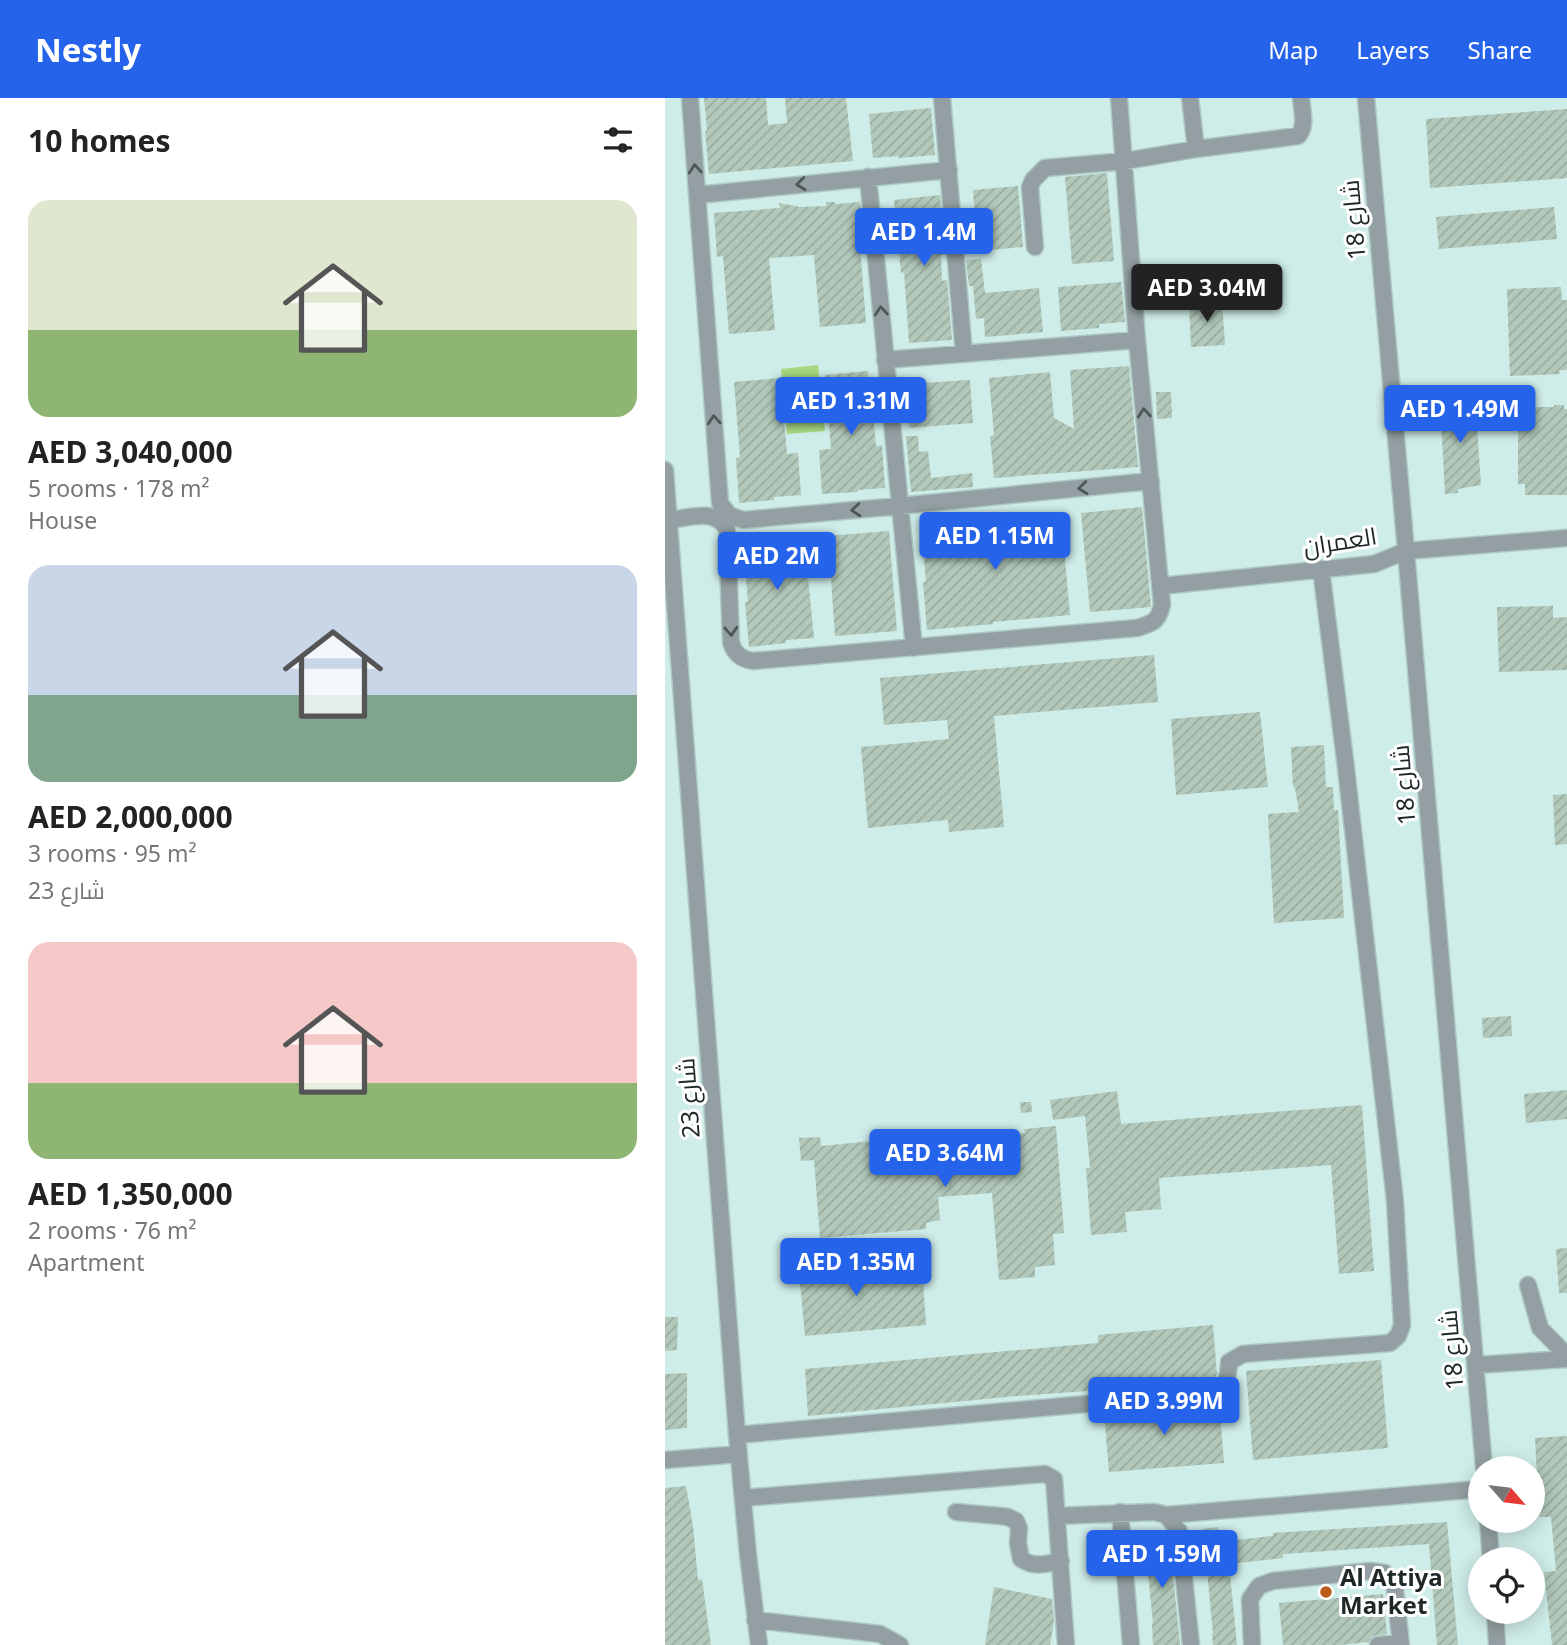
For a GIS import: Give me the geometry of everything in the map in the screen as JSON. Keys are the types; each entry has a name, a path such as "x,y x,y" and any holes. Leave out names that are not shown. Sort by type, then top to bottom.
{"street":[{"path":"690,98 720,503 729,515 743,520 1151,481"},
{"path":"942,98 964,354"},
{"path":"669,520 711,516 720,519 726,526 731,642 741,658 753,661 1137,628 1153,624 1163,605 1137,340 1119,98"},
{"path":"1190,98 1196,149"},
{"path":"1035,247 1030,187 1045,167 1125,161 1297,136 1303,126 1301,98"},
{"name":"شارع 18","path":"1366,98 1483,1456"},
{"path":"697,195 949,170"},
{"path":"869,177 914,648"},
{"path":"885,360 1137,340"},
{"name":"شارع 23","path":"665,470 737,1435 759,1645"},
{"name":"العمران","path":"1161,586 1374,564 1406,551 1567,538"},
{"path":"737,1435 1210,1393 1220,1389 1228,1379 1229,1362 1243,1354 1390,1343 1398,1336 1402,1325 1395,1201 1321,569"},
{"path":"1528,1285 1540,1328 1567,1357"},
{"path":"1476,1365 1567,1357"},
{"path":"665,1460 739,1454"},
{"path":"743,1498 1045,1474 1055,1479 1066,1645"},
{"path":"1058,1516 1154,1512 1166,1516 1468,1490"},
{"path":"956,1512 1008,1517 1016,1521 1019,1528 1021,1559 1036,1565 1061,1561"},
{"path":"1119,1513 1131,1645"},
{"path":"1166,1516 1179,1531 1191,1645"},
{"name":"شارع 23","path":"748,1555 750,1645"},
{"path":"1252,1645 1249,1599 1259,1586 1273,1581 1370,1571 1385,1573 1394,1581 1400,1644 1378,1645"},
{"path":"755,1620 880,1634 900,1645"},
{"path":"1496,1624 1497,1645"}],"green space":[{"path":"818,365 825,431 787,434 781,369"}],"building":[{"path":"704,98 766,98 768,125 787,123 785,98 846,98 853,161 709,174"},
{"path":"931,108 935,155 873,158 869,114"},
{"path":"1567,109 1567,178 1430,188 1426,119"},
{"path":"1107,173 1114,261 1072,264 1065,177"},
{"path":"1018,186 1023,247 977,251 973,190"},
{"path":"940,195 945,255 941,255 942,281 947,280 952,340 909,343 904,272 901,273 894,200"},
{"path":"826,202 860,202 864,245 860,245 866,323 820,327 814,255 769,258 775,330 729,334 723,256 717,257 714,213 780,208 779,203 800,207 826,206"},
{"path":"1554,207 1557,239 1439,249 1436,217"},
{"path":"981,259 985,293 1039,288 1043,332 985,337 984,318 976,319 973,286 969,286 966,260"},
{"path":"1121,282 1125,322 1099,324 1099,328 1061,331 1058,287"},
{"path":"1561,287 1562,300 1567,300 1567,370 1559,370 1560,374 1510,376 1507,289"},
{"path":"1222,301 1225,345 1191,347 1189,304"},
{"path":"1129,366 1138,467 994,478 990,436 994,435 989,378 1050,372 1054,418 1074,429 1070,370"},
{"path":"868,371 876,446 882,445 885,488 822,494 819,450 831,449 825,375"},
{"path":"780,378 787,454 798,453 801,495 739,503 736,458 740,457 734,382"},
{"path":"970,380 973,423 909,428 906,384"},
{"path":"1156,392 1171,392 1172,418 1157,419"},
{"path":"1475,398 1481,485 1458,489 1458,493 1445,494 1440,400"},
{"path":"1564,405 1564,409 1567,409 1567,495 1525,495 1525,484 1518,484 1518,414 1527,414 1527,407"},
{"path":"906,436 918,436 919,452 928,451 931,478 972,473 973,487 911,492"},
{"path":"1142,507 1151,607 1090,612 1081,513"},
{"path":"1061,515 1070,615 927,630 921,528"},
{"path":"889,531 897,631 835,636 828,536"},
{"path":"804,538 814,638 749,647 743,543"},
{"path":"1553,606 1553,618 1567,617 1567,670 1499,672 1497,607"},
{"path":"1154,655 1158,702 994,716 1004,827 949,832 948,820 868,828 861,747 949,739 947,720 884,725 880,678"},
{"path":"1260,712 1268,787 1176,795 1171,719"},
{"path":"1324,745 1326,787 1333,787 1334,810 1338,810 1344,918 1274,923 1268,814 1299,812 1293,786 1291,747"},
{"path":"1567,794 1567,844 1555,845 1553,795"},
{"path":"1511,1016 1512,1036 1483,1038 1482,1018"},
{"path":"1567,1090 1567,1119 1526,1123 1524,1094"},
{"path":"1117,1091 1121,1124 1362,1105 1374,1271 1339,1274 1331,1165 1159,1178 1161,1209 1125,1212 1127,1232 1091,1235 1086,1168 1090,1168 1085,1116 1053,1120 1050,1100"},
{"path":"1020,1102 1031,1102 1032,1112 1021,1113"},
{"path":"1056,1126 1064,1233 1053,1234 1055,1265 1035,1267 1035,1277 999,1280 992,1193 938,1197 940,1220 926,1223 926,1229 820,1238 814,1160 801,1161 799,1138 820,1137 821,1146 882,1140 882,1145 1025,1133 1024,1129"},
{"path":"1567,1248 1567,1293 1559,1293 1556,1249"},
{"path":"857,1257 858,1266 882,1264 883,1284 923,1280 926,1325 805,1336 798,1262"},
{"path":"665,1317 678,1317 677,1350 665,1351"},
{"path":"1213,1325 1217,1374 1207,1383 1017,1396 808,1416 805,1369 1098,1343 1098,1335"},
{"path":"1381,1360 1388,1448 1253,1460 1246,1371"},
{"path":"687,1373 687,1428 665,1430 665,1374"},
{"path":"1219,1400 1224,1463 1109,1472 1104,1413"},
{"path":"1567,1436 1567,1645 1552,1645 1545,1572 1556,1571 1551,1517 1545,1517 1545,1456 1536,1456 1535,1438"},
{"path":"686,1486 698,1580 702,1579 711,1645 665,1645 665,1488"},
{"path":"1447,1522 1458,1645 1437,1645 1429,1544 1283,1554 1283,1558 1229,1564 1237,1645 1213,1645 1203,1529 1218,1527 1218,1542 1273,1536 1273,1533"},
{"path":"1167,1533 1180,1645 1153,1645 1144,1535"},
{"path":"994,1587 1052,1599 1054,1621 1050,1645 985,1645"},
{"path":"1383,1594 1387,1634 1373,1636 1368,1642 1341,1645 1283,1645 1279,1603"}],"place":[{"name":"Al Attiya Market","path":"1326,1592"}]}
